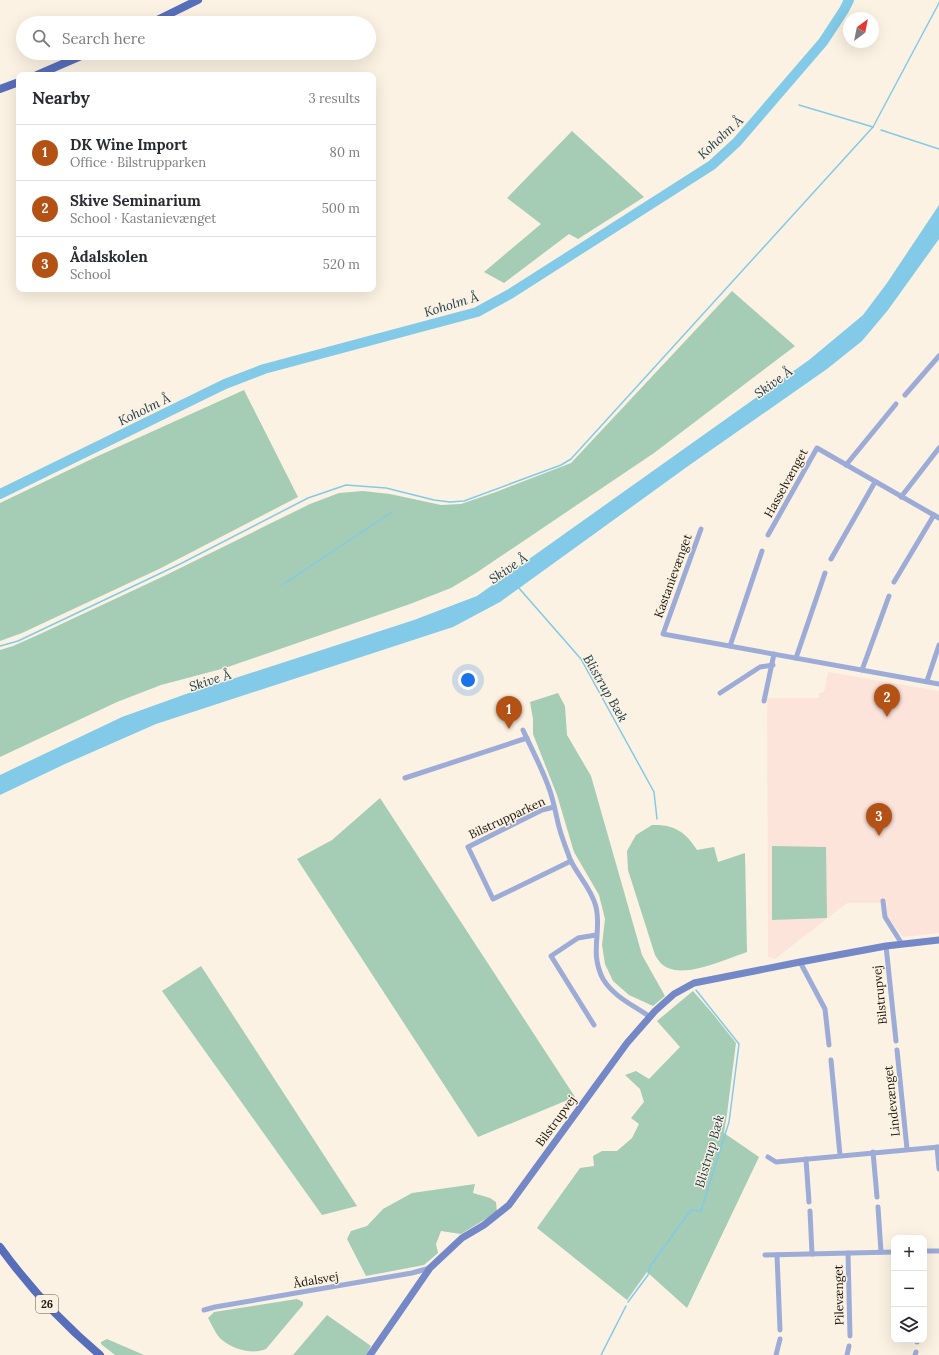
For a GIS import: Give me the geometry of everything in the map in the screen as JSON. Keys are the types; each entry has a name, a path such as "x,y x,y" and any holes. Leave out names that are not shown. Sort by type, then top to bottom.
{"main road":[{"path":"165,16 198,0"},
{"path":"45,72 72,60"},
{"path":"0,89 16,83"},
{"name":"26","path":"0,1247 51,1309 100,1355"}],"street":[{"path":"905,395 939,356"},
{"path":"846,465 896,404"},
{"name":"Hasselvænget","path":"768,535 817,448 939,518"},
{"path":"901,497 939,448"},
{"path":"831,559 875,482"},
{"path":"894,582 934,515"},
{"name":"Kastanievænget","path":"701,529 663,634 939,684"},
{"path":"730,646 762,551"},
{"path":"796,658 825,573"},
{"path":"862,670 888,596"},
{"path":"927,681 939,645"},
{"path":"764,701 773,665 774,654"},
{"path":"720,693 760,667 773,665"},
{"name":"Bilstrupparken","path":"523,730 545,777 558,826 571,861 592,896 596,906 596,953 598,966 604,979 621,999 650,1017"},
{"path":"405,778 527,738"},
{"name":"Bilstrupparken","path":"554,807 542,810 468,847 494,899 571,861"},
{"path":"883,901 885,917 902,944"},
{"path":"594,1025 551,956 578,938 596,935"},
{"name":"Bilstrupvej","path":"370,1355 430,1268 462,1238 484,1225 508,1205 627,1043 650,1017 674,994 694,983 886,946 939,940"},
{"name":"Bilstrupvej","path":"886,946 896,1041"},
{"path":"800,962 825,1009 829,1045"},
{"name":"Lindevænget","path":"897,1050 907,1149"},
{"path":"831,1060 840,1155"},
{"name":"Lindevænget","path":"768,1157 776,1162 938,1147 939,1169"},
{"path":"873,1152 877,1197"},
{"path":"806,1159 809,1202"},
{"path":"878,1207 881,1252"},
{"path":"810,1211 812,1254"},
{"path":"927,1251 939,1251"},
{"name":"Pilevænget","path":"765,1256 891,1252"},
{"name":"Pilevænget","path":"848,1253 850,1336"},
{"path":"777,1255 780,1330"},
{"name":"Ådalsvej","path":"204,1310 412,1273 430,1268"},
{"path":"776,1355 780,1339"},
{"path":"847,1355 849,1346"}],"shaded area":[{"path":"828,672 939,691 939,933 903,937 887,916 887,903 847,903 775,959 768,957 767,698 819,698 819,693 824,692"}],"green space":[{"path":"572,131 644,197 578,239 569,234 504,283 484,272 541,224 507,198"},
{"path":"732,291 795,346 654,453 476,573 451,588 410,604 225,668 161,685 117,702 0,757 0,650 40,634 164,576 310,504 339,493 363,491 390,494 441,505 461,504 571,463"},
{"path":"244,390 298,497 159,569 22,633 0,641 0,503 98,456"},
{"path":"558,693 565,706 567,735 591,776 642,955 665,996 653,1006 629,995 613,981 605,964 602,945 605,919 599,895 574,852 557,795 533,734 533,719 530,702"},
{"path":"380,798 575,1097 478,1137 297,859 332,840"},
{"path":"652,825 667,826 679,830 688,838 697,850 714,847 718,862 745,853 747,952 697,969 677,970 664,966 659,961 655,955 628,870 627,851 636,835"},
{"path":"772,846 826,847 827,918 772,920"},
{"path":"201,966 357,1206 322,1215 162,991"},
{"path":"693,991 736,1043 724,1133 759,1157 687,1308 647,1272 627,1300 537,1228 580,1168 594,1166 593,1156 602,1151 617,1151 632,1138 639,1124 631,1118 644,1102 640,1089 625,1075 636,1071 649,1079 680,1047 657,1021"},
{"path":"475,1184 473,1193 490,1198 496,1202 497,1212 461,1234 441,1231 436,1244 438,1253 424,1265 366,1276 347,1239 351,1231 367,1226 383,1209 412,1193"},
{"path":"297,1299 303,1302 303,1305 266,1349 261,1351 243,1350 226,1343 214,1330 208,1318 214,1312"},
{"path":"327,1315 371,1346 366,1355 293,1355"},
{"path":"107,1339 144,1355 115,1355 101,1344 101,1342"}],"water":[{"path":"939,205 939,239 888,310 862,341 827,369 691,464 500,602 453,627 156,724 65,764 0,795 0,775 122,717 186,694 414,620 477,596 809,360 863,315 887,283"}],"waterway":[{"name":"Koholm Å","path":"0,494 225,384 264,369 477,312 510,294 712,165 737,142 823,42 849,0"},
{"path":"0,646 18,641 180,564 308,498 346,485 386,488 434,500 450,502 464,501 561,465 571,459 873,127 939,3"},
{"path":"799,105 873,127"},
{"path":"881,130 939,149"},
{"path":"282,585 392,512"},
{"name":"Blistrup Bæk","path":"518,587 581,659 654,792 657,819"},
{"name":"Blistrup Bæk","path":"628,1302 648,1275 650,1266 691,1210 701,1211 729,1122 739,1044 696,990"},
{"name":"Blistrup Bæk","path":"601,1355 626,1306"}],"place":[{"name":"Skive Seminarium","path":"887,717"},
{"name":"DK Wine Import","path":"509,729"},
{"name":"Ådalskolen","path":"879,836"}],"water label":[{"name":"Skive Å","path":"773,382"},
{"name":"Skive Å","path":"508,568"},
{"name":"Skive Å","path":"210,680"}]}
